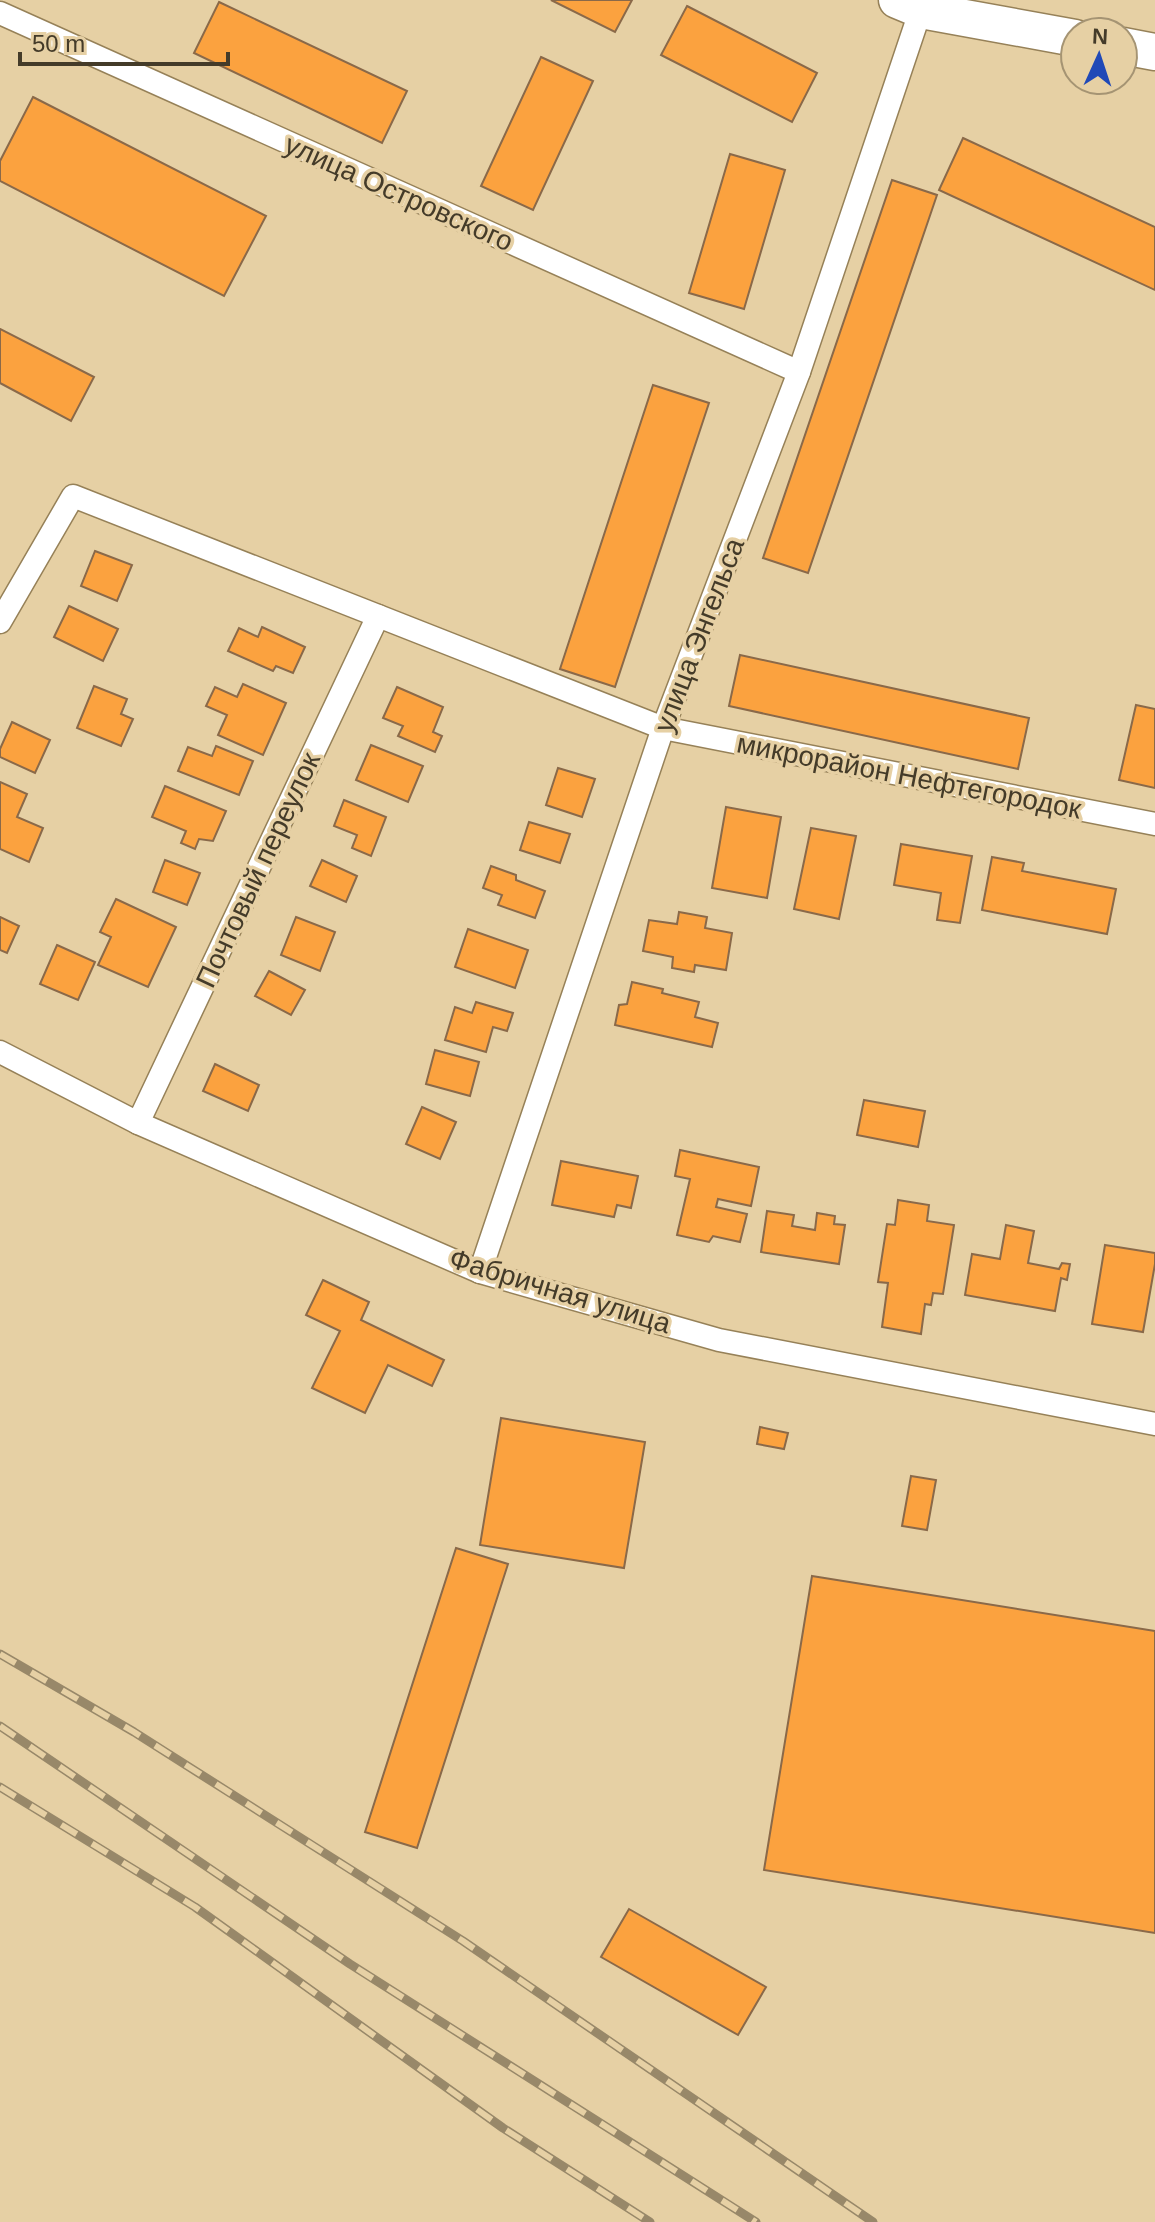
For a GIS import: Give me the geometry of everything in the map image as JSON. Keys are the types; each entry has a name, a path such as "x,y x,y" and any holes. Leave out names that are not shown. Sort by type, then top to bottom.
{"main road":[{"path":"914,3 1059,35"}],"street":[{"name":"улица Энгельса","path":"480,1272 663,728 799,372 914,3"},
{"name":"улица Островского","path":"0,13 799,372"},
{"name":"микрорайон Нефтегородок","path":"0,622 73,496 663,728 1155,824"},
{"name":"Почтовый переулок","path":"138,1123 378,616"},
{"name":"Фабричная улица","path":"0,1052 138,1123 480,1272 719,1340 1155,1424"}],"building":[{"path":"551,0 632,0 615,32"},
{"path":"219,2 407,91 382,143 194,53"},
{"path":"687,6 817,73 792,122 661,55"},
{"path":"541,57 593,81 533,210 481,186"},
{"path":"33,97 266,216 224,296 0,181 0,161"},
{"path":"963,138 1155,227 1155,290 939,190"},
{"path":"730,154 785,170 744,309 689,293"},
{"path":"892,180 937,195 808,573 763,558"},
{"path":"0,329 94,377 71,421 0,383"},
{"path":"653,385 709,403 615,687 560,669"},
{"path":"95,551 132,565 117,601 81,586"},
{"path":"69,606 118,629 103,661 54,637"},
{"path":"262,627 305,647 293,673 276,666 273,671 228,651 239,628 258,637"},
{"path":"740,655 1029,718 1018,769 729,706"},
{"path":"243,684 286,703 263,755 218,735 227,715 206,706 215,687 237,697"},
{"path":"94,686 127,699 121,714 133,719 121,746 77,728"},
{"path":"397,687 443,707 433,732 442,736 435,752 398,736 403,726 383,718"},
{"path":"1136,705 1155,709 1155,788 1119,780"},
{"path":"12,722 50,740 35,773 0,757 0,749"},
{"path":"371,745 423,766 408,802 356,780"},
{"path":"216,746 253,761 239,795 178,771 188,747 212,756"},
{"path":"558,768 595,779 582,817 546,805"},
{"path":"0,782 27,794 17,817 43,828 29,862 0,849"},
{"path":"165,786 226,811 213,841 199,839 195,849 181,843 186,831 152,817"},
{"path":"344,800 386,817 371,856 352,848 357,835 334,826"},
{"path":"726,807 781,817 767,898 712,888"},
{"path":"529,822 570,834 560,863 520,850"},
{"path":"811,828 856,836 839,919 794,909"},
{"path":"901,844 972,856 960,923 937,920 941,893 894,885"},
{"path":"992,857 1024,863 1022,871 1116,889 1107,934 982,910"},
{"path":"165,860 200,873 187,905 153,892"},
{"path":"322,860 357,876 346,902 310,886"},
{"path":"491,866 545,891 535,918 498,905 502,895 483,888"},
{"path":"116,899 176,927 148,987 98,965 111,937 100,932"},
{"path":"679,912 707,917 705,928 732,933 726,970 695,965 694,972 672,968 673,957 643,951 649,920 677,924"},
{"path":"0,917 19,926 7,953 0,950"},
{"path":"296,917 335,932 320,971 281,955"},
{"path":"468,929 528,950 515,988 455,967"},
{"path":"57,945 95,962 78,1000 40,984"},
{"path":"269,971 305,990 291,1015 255,996"},
{"path":"632,982 699,1002 695,1017 718,1023 712,1047 615,1025 619,1005 627,1004"},
{"path":"476,1002 513,1013 507,1031 493,1027 486,1052 445,1040 455,1007 472,1013"},
{"path":"435,1050 479,1062 470,1096 426,1084"},
{"path":"215,1064 259,1085 248,1111 203,1091"},
{"path":"864,1100 925,1111 918,1147 857,1135"},
{"path":"422,1107 456,1122 440,1159 406,1144"},
{"path":"680,1150 759,1167 751,1206 718,1199 716,1207 747,1214 740,1242 713,1236 709,1242 677,1235 690,1179 675,1176"},
{"path":"561,1161 638,1176 631,1208 617,1205 614,1217 552,1205"},
{"path":"898,1200 929,1205 927,1221 954,1225 943,1294 933,1293 931,1305 925,1304 921,1334 882,1327 888,1283 878,1282 887,1224 895,1225"},
{"path":"767,1211 794,1215 792,1226 815,1230 817,1213 835,1216 834,1224 845,1225 839,1264 761,1252"},
{"path":"1006,1225 1034,1231 1028,1263 1059,1269 1062,1263 1070,1264 1067,1280 1061,1278 1055,1311 965,1295 972,1254 1000,1259"},
{"path":"1105,1245 1155,1253 1143,1332 1092,1324"},
{"path":"323,1280 369,1302 361,1320 444,1360 432,1386 388,1365 365,1413 312,1388 340,1331 306,1315"},
{"path":"501,1418 645,1442 624,1568 480,1545"},
{"path":"760,1427 788,1433 784,1449 757,1444"},
{"path":"911,1476 936,1480 927,1530 902,1526"},
{"path":"456,1548 508,1564 417,1848 365,1832"},
{"path":"812,1576 1155,1631 1155,1933 764,1870"},
{"path":"629,1909 766,1987 738,2035 601,1957"}],"railway":[{"path":"0,1654 134,1732 463,1941 873,2222"},
{"path":"0,1726 350,1964 756,2222"},
{"path":"0,1787 195,1907 503,2128 650,2222"}]}
